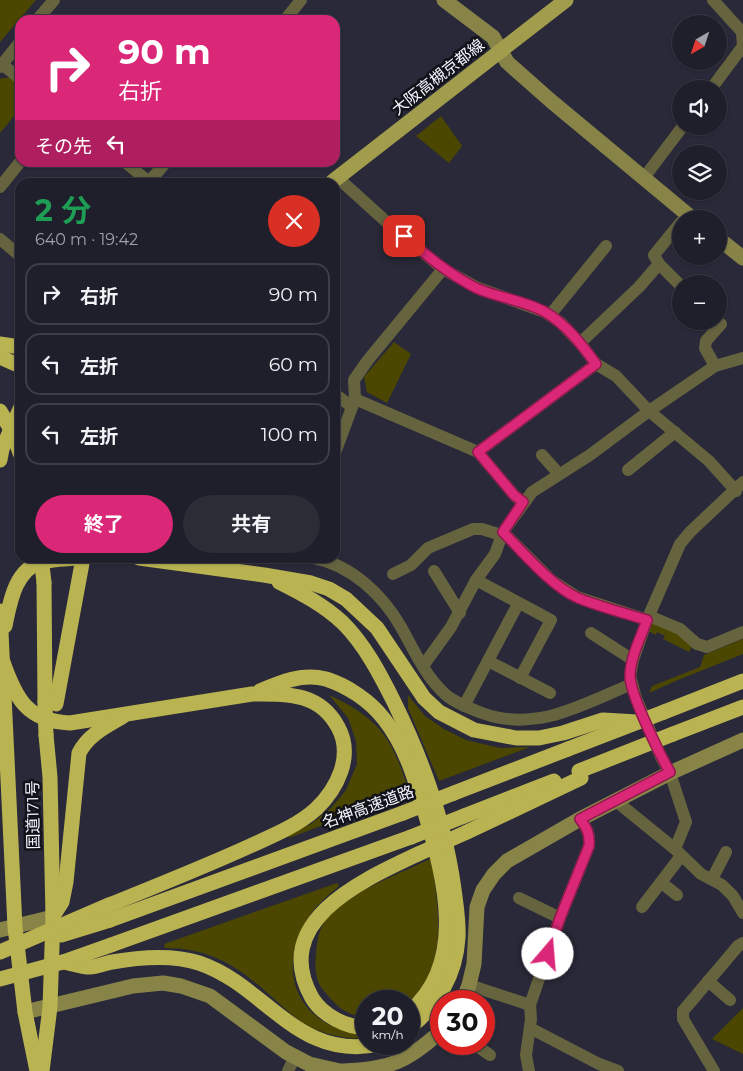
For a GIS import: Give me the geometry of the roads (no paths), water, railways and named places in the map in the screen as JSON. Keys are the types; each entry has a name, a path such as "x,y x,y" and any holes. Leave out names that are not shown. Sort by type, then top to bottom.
{"highway":[{"path":"0,344 15,346"},
{"path":"0,357 15,364"},
{"path":"0,366 15,369"},
{"path":"0,411 15,440"},
{"path":"0,460 2,449 15,420"},
{"path":"2,642 16,582 27,571 39,563"},
{"name":"国道171号","path":"42,563 51,703 50,777 53,917 50,1007 42,1071"},
{"path":"51,703 82,563"},
{"path":"176,563 312,583 330,589 346,599 376,628 424,698 439,712 455,722 474,730 516,738 539,738 563,733 604,720 637,722"},
{"path":"264,575 324,607 357,640 373,661 411,737 432,794 450,860 457,914 458,939 454,960 446,984 438,999 420,1019"},
{"name":"国道171号","path":"0,611 3,662 7,928 37,1071"},
{"path":"3,662 13,690 35,715 52,722 70,723 252,694 279,694 312,700 324,708 340,730 344,747 343,764 338,780 329,796 315,810 297,823 269,838 110,912"},
{"path":"252,694 292,679 308,677 325,679 357,694 371,705 384,719 405,754 416,779 438,857 444,889 446,918 443,956 429,990 420,1001"},
{"name":"名神高速道路","path":"0,953 110,912 404,813 743,681"},
{"path":"0,979 64,962 411,837 580,774 743,707"},
{"path":"53,917 62,902 66,882 79,753 84,743 93,735 128,714"},
{"path":"355,1027 341,1022 327,1014 315,1002 306,988 302,972 302,955 312,926 322,912 334,900 360,882 467,832 580,774"},
{"path":"64,962 90,967 112,962 159,957 197,963 229,977 301,1032 317,1040 335,1045 355,1047"}],"main road":[{"name":"大阪高槻京都線","path":"338,178 566,0"}],"street":[{"path":"42,15 54,0"},
{"path":"289,15 301,0"},
{"path":"444,0 493,37 506,62 643,179 676,210"},
{"path":"713,0 742,32 743,46 718,80"},
{"path":"15,48 1,66 15,76"},
{"path":"643,179 676,135"},
{"path":"0,187 16,167"},
{"path":"131,167 144,178"},
{"path":"152,178 162,167"},
{"path":"340,184 443,269 478,288 545,312 561,323 596,364 616,376 649,411 739,486 690,532 680,544 648,618 633,660 630,676 632,684 661,757 670,772 686,822 678,853 662,883 642,907"},
{"path":"672,235 654,255 659,264 672,277"},
{"path":"0,239 15,252"},
{"path":"727,244 741,253"},
{"path":"550,315 606,246"},
{"path":"580,343 639,287 659,264"},
{"path":"340,440 354,403 354,380 443,269"},
{"path":"715,366 705,348 706,341 716,330"},
{"path":"422,666 460,613 476,580 495,554 502,533 523,502 536,489 602,447 649,411 715,366 743,358"},
{"path":"478,452 596,364"},
{"path":"340,396 478,452 514,495 523,502"},
{"path":"628,470 675,432"},
{"path":"542,455 559,474"},
{"path":"393,574 411,565 428,548 473,529 482,529 502,533 552,580 577,597 680,629 697,644 707,647 743,632"},
{"path":"330,563 345,570 367,585 385,603 400,625 422,666 433,681 446,694 464,706 492,716 520,720 557,713 632,684"},
{"path":"434,571 460,613"},
{"path":"476,580 551,620 520,678"},
{"path":"464,706 518,604"},
{"path":"591,633 633,660"},
{"path":"488,661 550,693"},
{"path":"467,990 474,964 477,907 483,890 494,874 507,862 580,819 670,772 743,740"},
{"path":"616,801 701,874 722,884 733,896 743,913"},
{"path":"530,1071 526,1055 530,1028 530,1005 560,918 589,846 590,838 587,828 580,819"},
{"path":"712,879 726,852"},
{"path":"662,883 678,896"},
{"path":"519,898 560,918"},
{"path":"7,928 53,917"},
{"path":"713,1070 683,1017 683,1010 738,946 743,943"},
{"path":"708,981 730,1000"},
{"path":"25,1012 133,986 163,983 181,986 210,996 286,1052 309,1064 342,1071 372,1070 402,1061 430,1041"},
{"path":"469,985 530,1005"},
{"path":"530,1028 599,1064 618,1071"},
{"path":"288,1071 295,1057"}]}
